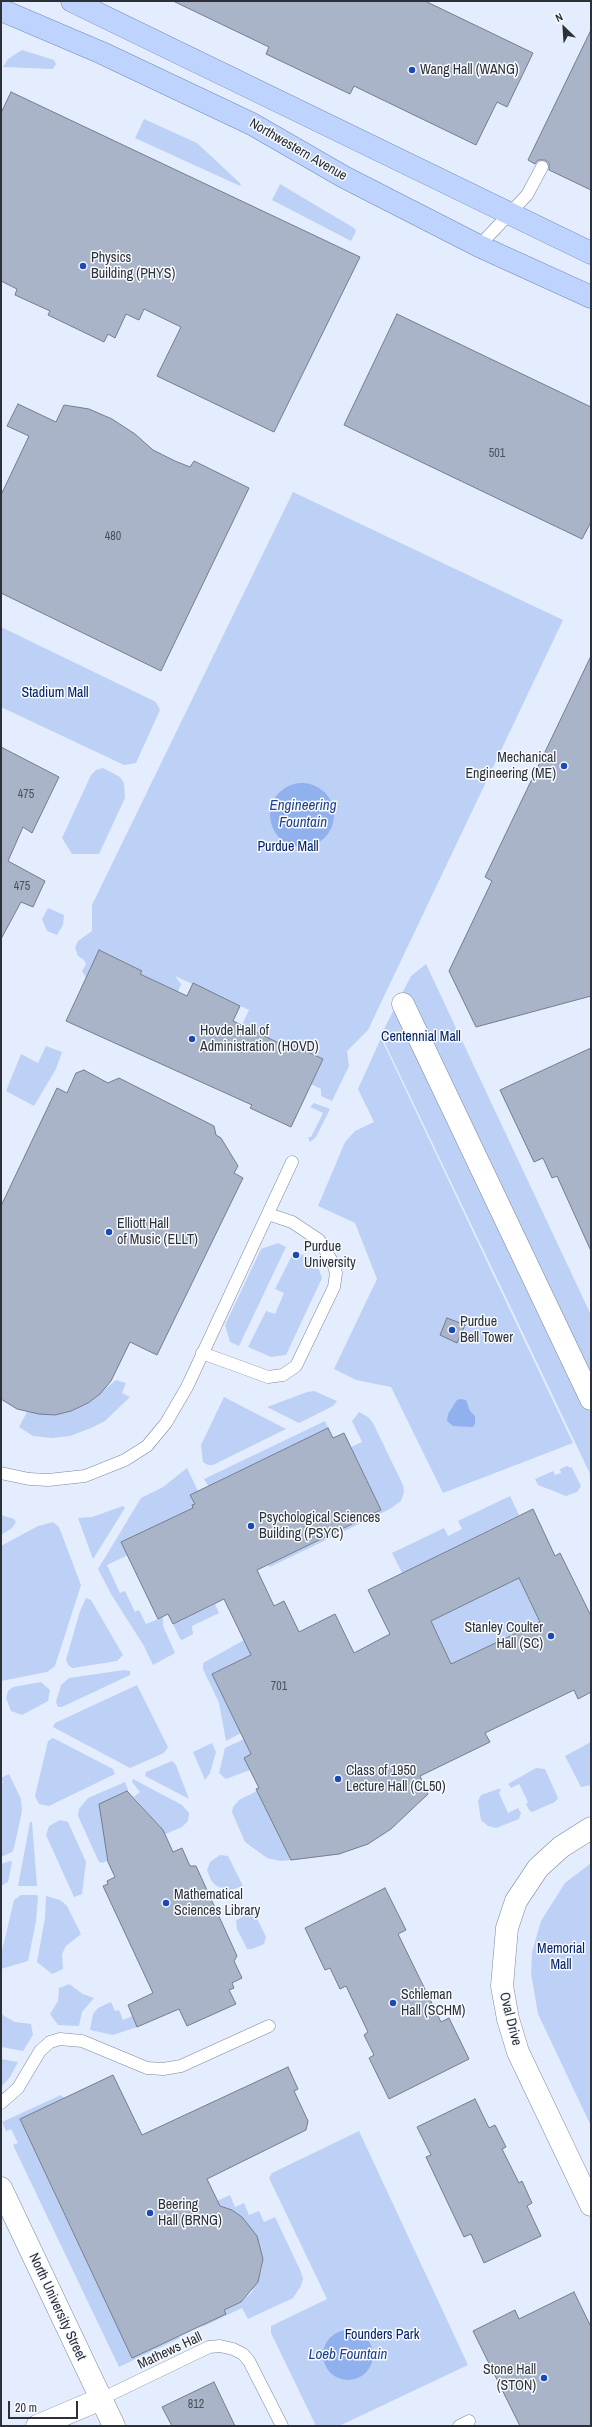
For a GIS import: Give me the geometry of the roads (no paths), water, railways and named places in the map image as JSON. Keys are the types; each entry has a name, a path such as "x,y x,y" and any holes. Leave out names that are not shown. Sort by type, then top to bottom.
{"main road":[{"path":"72,1 591,253"},
{"name":"Northwestern Avenue","path":"2,13 102,53 252,124 344,177 479,246 591,297"}],"street":[{"path":"403,1004 591,1399"},
{"name":"Oval Drive","path":"591,1828 561,1847 538,1868 516,1901 508,1928 502,1986 508,2019 518,2052 591,2205"},
{"name":"North University Street","path":"1,2188 114,2426"},
{"path":"37,2426 101,2399"}],"lane":[{"path":"479,246 527,196 542,167"},
{"path":"1,1473 29,1479 66,1479 85,1476 125,1460 147,1446 166,1423 187,1387 292,1162"},
{"path":"202,1353 268,1377 283,1375 296,1366 334,1287 336,1274 333,1263 319,1240 292,1222 268,1214"},
{"path":"1,2102 18,2088 40,2051 55,2041 72,2039 82,2040 147,2068 163,2069 181,2066 268,2026"},
{"name":"Mathews Hall","path":"101,2399 209,2348 220,2346 233,2349 243,2354 249,2361 282,2426"}],"water":[{"name":"Engineering Fountain","path":"296,783 308,783 325,792 332,803 334,815 332,827 325,838 308,847 296,847 284,842 275,833 270,821 270,809 275,797 284,788"},
{"path":"457,1400 466,1400 470,1411 475,1416 475,1424 473,1427 453,1426 447,1421 448,1414"},
{"name":"Loeb Fountain","path":"343,2330 353,2330 366,2337 373,2350 373,2360 366,2373 353,2380 343,2380 334,2376 327,2369 323,2360 323,2350 327,2341 334,2334"}],"place":[{"name":"Wang Hall (WANG)","path":"412,70"},
{"name":"Physics Building (PHYS)","path":"83,266"},
{"name":"Mechanical Engineering (ME)","path":"564,766"},
{"name":"Hovde Hall of Administration (HOVD)","path":"192,1039"},
{"name":"Elliott Hall of Music (ELLT)","path":"109,1232"},
{"name":"Purdue University","path":"296,1255"},
{"name":"Purdue Bell Tower","path":"452,1330"},
{"name":"Psychological Sciences Building (PSYC)","path":"251,1526"},
{"name":"Stanley Coulter Hall (SC)","path":"551,1636"},
{"name":"Class of 1950 Lecture Hall (CL50)","path":"338,1779"},
{"name":"Mathematical Sciences Library","path":"166,1903"},
{"name":"Schleman Hall (SCHM)","path":"393,2003"},
{"name":"Beering Hall (BRNG)","path":"150,2213"},
{"name":"Stone Hall (STON)","path":"544,2378"}],"park label":[{"name":"Stadium Mall","path":"55,693"},
{"name":"Purdue Mall","path":"288,847"},
{"name":"Centennial Mall","path":"421,1037"},
{"name":"Memorial Mall","path":"561,1958"},
{"name":"Founders Park","path":"382,2335"}]}
